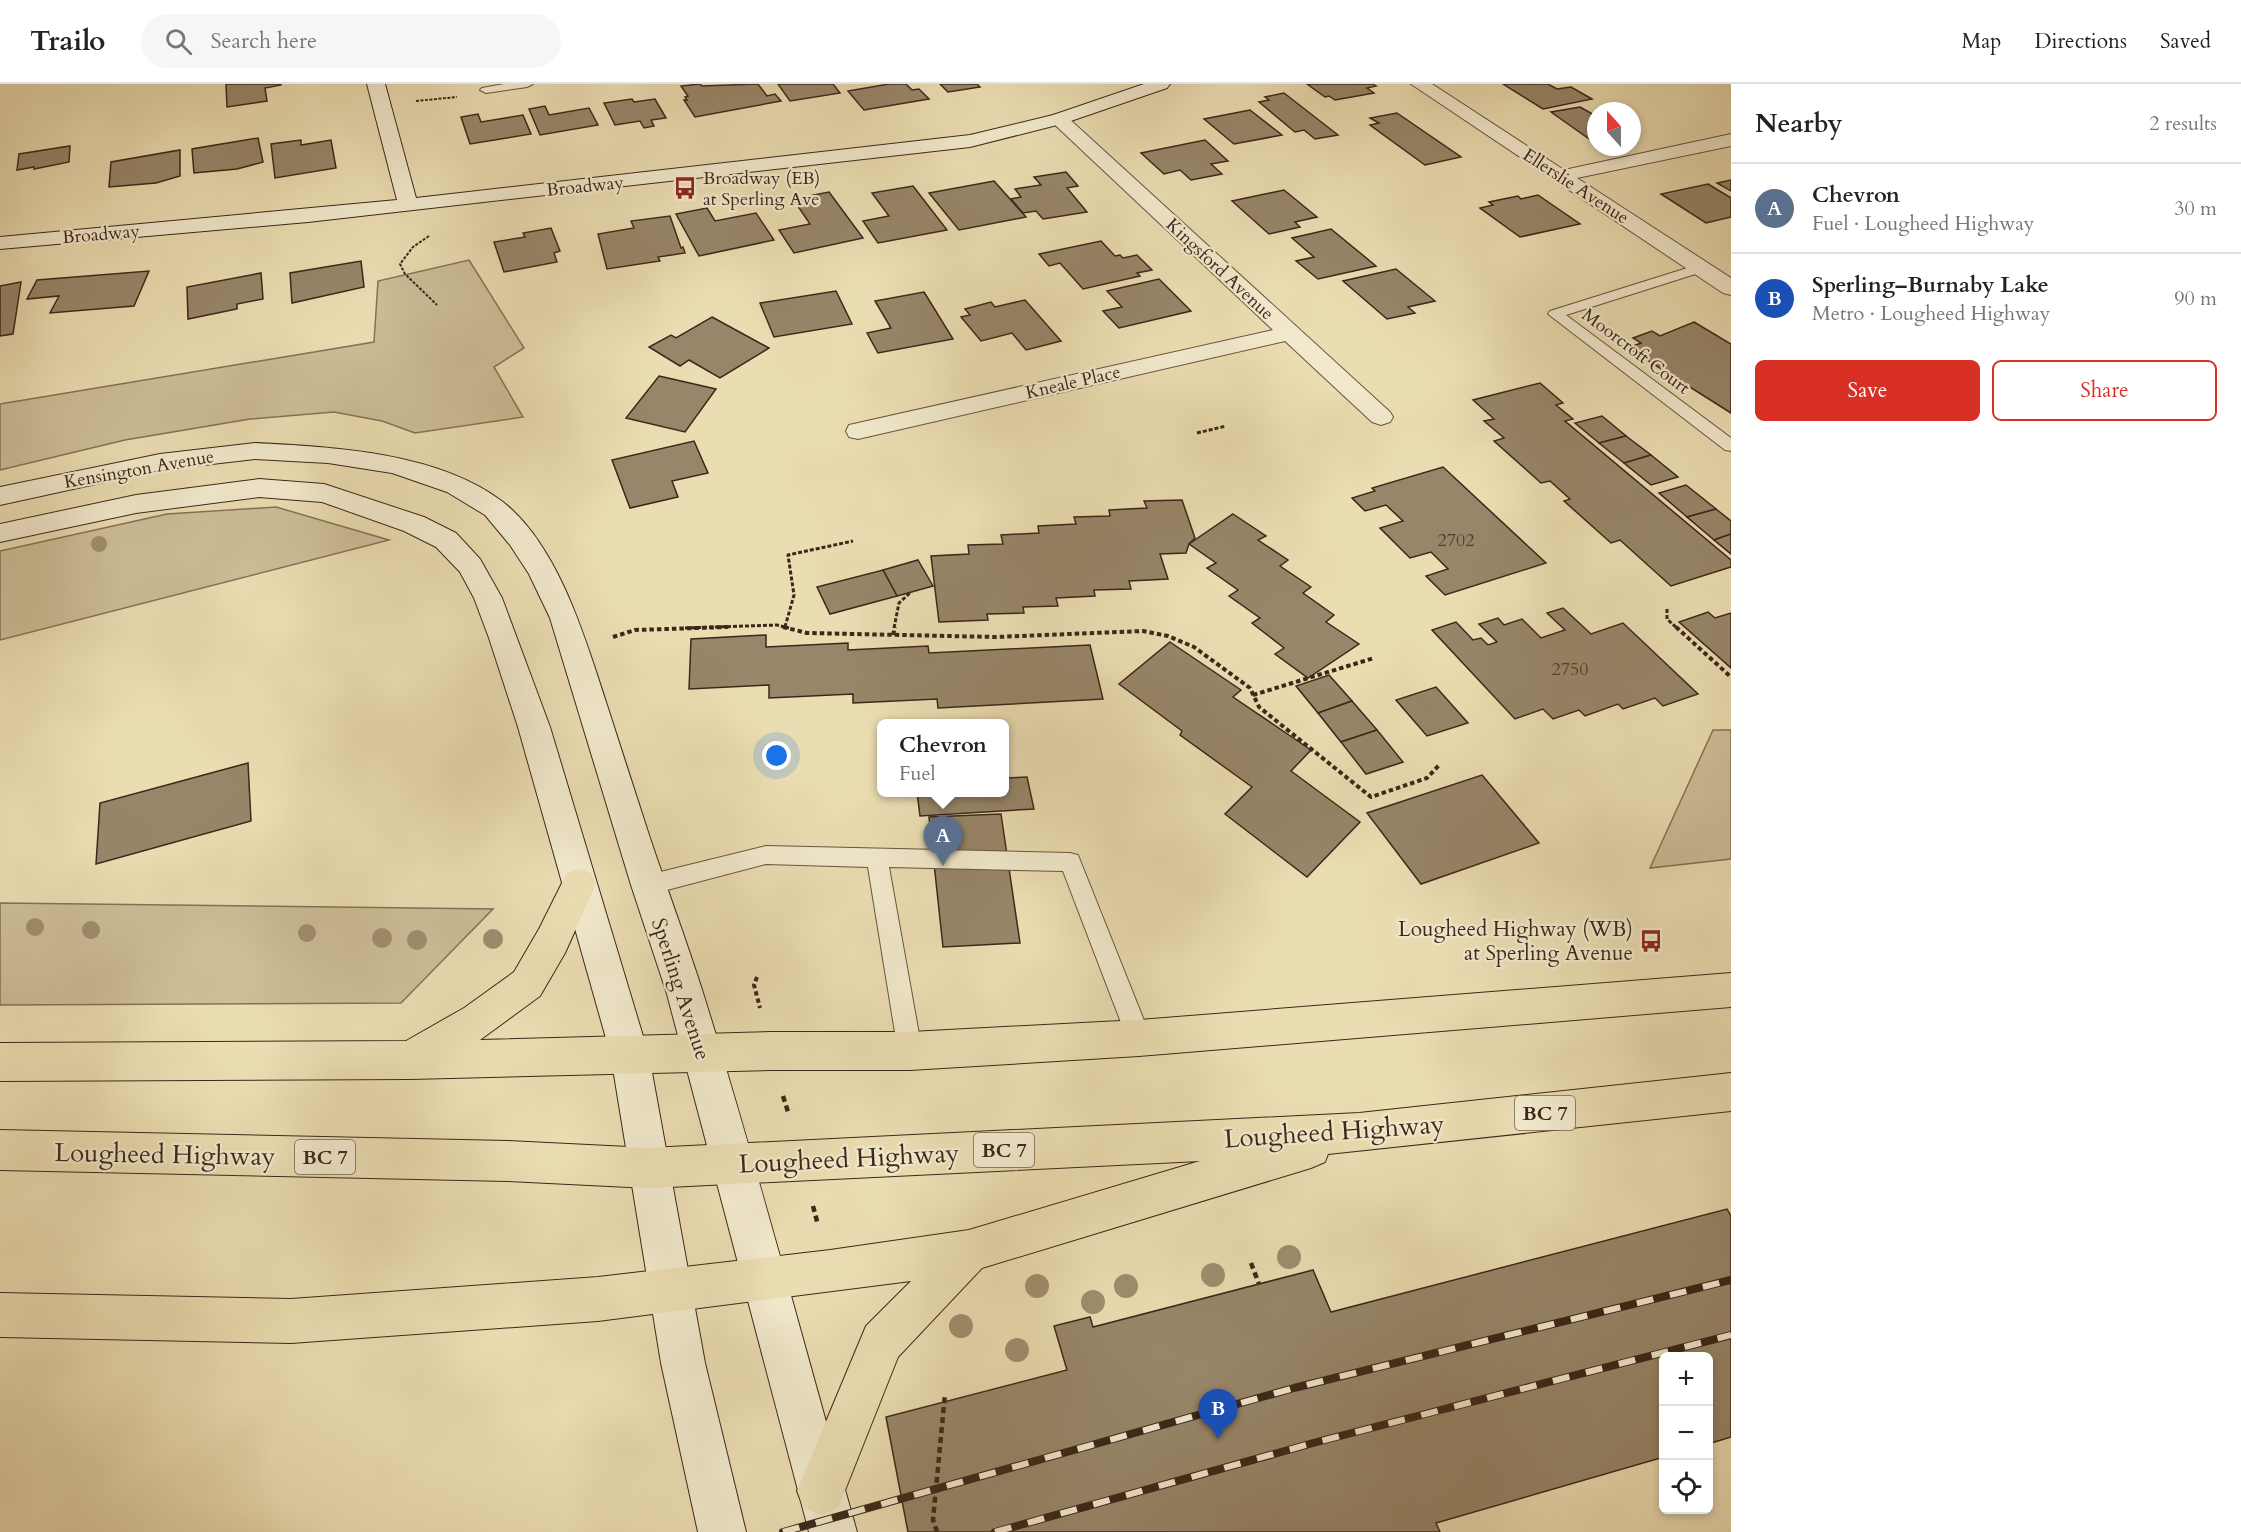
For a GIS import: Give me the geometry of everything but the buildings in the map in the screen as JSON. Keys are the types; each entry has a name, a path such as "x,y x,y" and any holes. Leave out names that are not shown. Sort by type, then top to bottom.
{"main road":[{"path":"411,1060 477,1021 527,984 552,941 579,884"},
{"path":"0,1062 411,1060 771,1051 910,1051 1139,1038 1731,990"},
{"name":"Lougheed Highway","path":"0,1150 508,1161 650,1168 1359,1133 1731,1092"},
{"path":"0,1315 291,1321 598,1299 764,1279 969,1251 1359,1133"},
{"path":"827,1512 882,1342 969,1251"}],"street":[{"path":"376,84 408,205"},
{"name":"Broadway","path":"0,243 408,205 970,141 1059,119 1161,84"},
{"name":"Ellerslie Avenue","path":"1420,84 1731,288"},
{"name":"Kingsford Avenue","path":"1059,119 1381,417"},
{"path":"1561,176 1731,140"},
{"name":"Kneale Place","path":"858,431 1289,333"},
{"name":"Kensington Avenue","path":"0,496 160,462 255,451 328,455 396,465 456,486"},
{"name":"Sperling Avenue","path":"456,486 494,509 520,538 542,572 564,618 703,1054 827,1512"},
{"name":"Kensington Avenue","path":"0,533 136,504 259,488 324,492 414,524 446,540 470,566 488,598 537,736 579,884"},
{"path":"579,884 630,1056 682,1364 722,1532"}],"lane":[{"path":"486,90 527,84"},
{"name":"Moorcroft Court","path":"1700,268 1555,314 1731,446"},
{"path":"648,885 766,855 1070,862 1139,1038"},
{"path":"877,858 910,1051"}],"path":[{"path":"408,102 436,99"},
{"path":"431,235 413,248 400,264 405,274 437,306"},
{"path":"1197,433 1226,426"},
{"path":"785,627 794,595 788,555 853,541"},
{"path":"893,635 899,603 911,592"},
{"path":"1667,609 1667,619 1731,677"},
{"path":"613,636 635,630 777,625 807,633 996,637 1143,632 1168,636 1194,647 1250,688 1259,707 1371,797 1427,778 1440,764"},
{"path":"1253,695 1374,658"},
{"path":"1251,1263 1259,1284"},
{"path":"937,1532 933,1520 945,1394"}],"shaded area":[{"path":"469,260 524,348 494,367 523,417 415,433 382,421 334,412 250,419 125,440 0,470 0,404 374,342 378,281"},
{"path":"276,507 389,540 0,640 0,551 167,514"},
{"path":"1713,730 1731,730 1731,859 1650,868"},
{"path":"0,903 493,909 401,1003 0,1005"}],"railway":[{"path":"783,1532 1294,1388 1731,1280"},
{"path":"995,1532 1313,1443 1731,1335"}],"place":[{"name":"Broadway (EB) at Sperling Ave","path":"685,188"},
{"name":"Chevron","path":"943,866"},
{"name":"Lougheed Highway (WB) at Sperling Avenue","path":"1651,941"},
{"name":"Sperling–Burnaby Lake","path":"1218,1439"}]}
